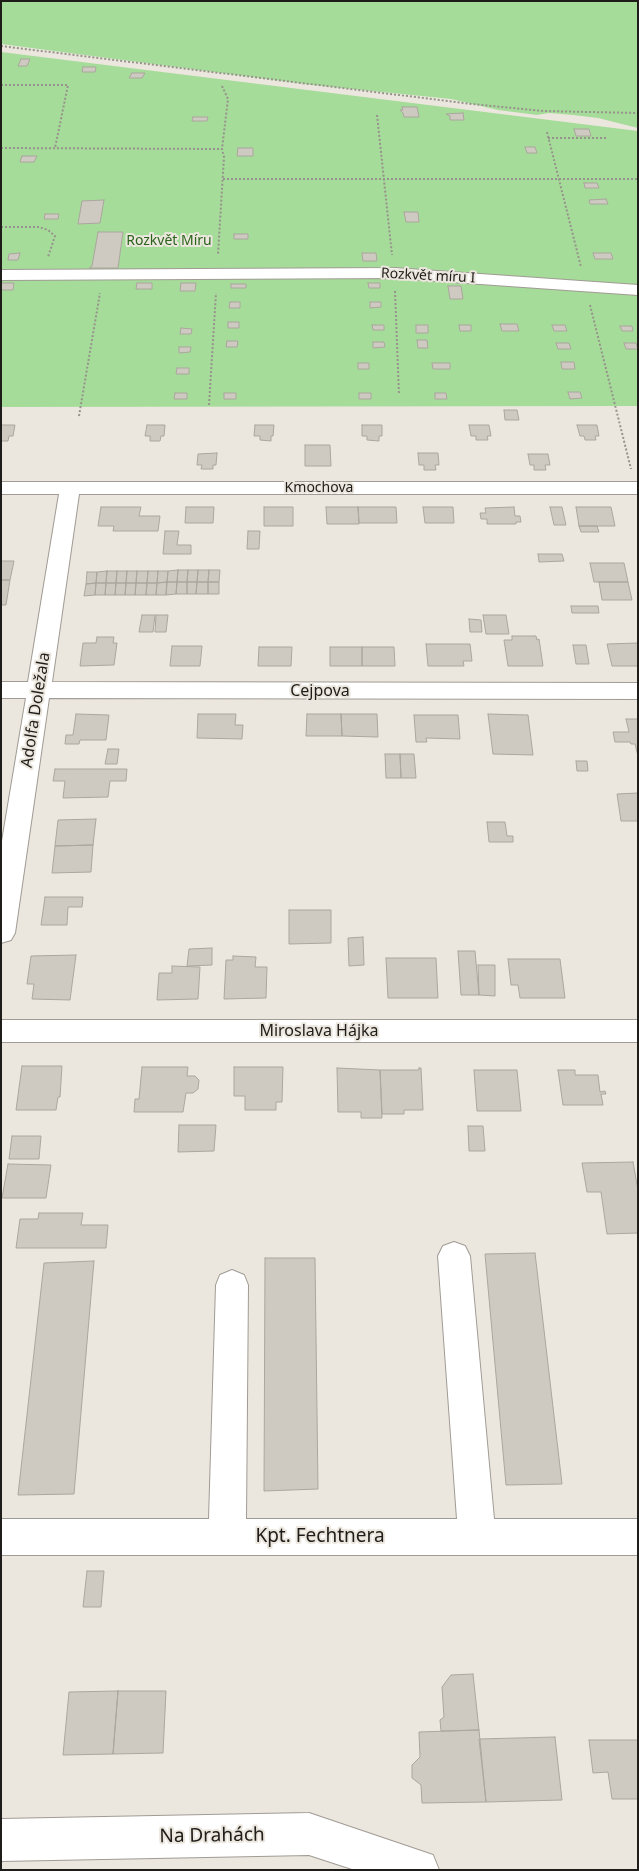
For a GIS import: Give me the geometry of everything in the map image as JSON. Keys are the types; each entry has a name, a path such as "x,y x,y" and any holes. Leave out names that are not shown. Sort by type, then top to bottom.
{"street":[{"name":"Rozkvět míru I","path":"1,275 394,272 638,290"},
{"name":"Kmochova","path":"1,488 637,490"},
{"name":"Adolfa Doležala","path":"1,933 70,488"},
{"name":"Cejpova","path":"1,690 638,691"},
{"name":"Miroslava Hájka","path":"1,1030 638,1031"},
{"path":"454,1256 477,1538"},
{"path":"226,1536 232,1285"},
{"name":"Kpt. Fechtnera","path":"1,1537 638,1537"},
{"name":"Na Drahách","path":"1,1840 309,1834 418,1870"}],"path":[{"path":"1,46 472,104 543,111 638,113"},
{"path":"1,85 68,85 55,148"},
{"path":"209,405 223,179 224,157 222,149 228,99 222,86"},
{"path":"548,138 607,138"},
{"path":"1,148 222,149"},
{"path":"223,179 638,179"},
{"path":"1,227 39,227 48,230 56,236 42,274"},
{"path":"79,416 103,273"},
{"path":"614,407 637,490"}],"green space":[{"path":"1,1 638,1 638,128 598,118 549,113 537,115 498,110 451,99 313,85 1,44"},
{"name":"Rozkvět Míru","path":"1,52 638,131 638,406 1,407"}],"building":[{"path":"21,59 30,59 27,66 18,66"},
{"path":"83,67 96,67 95,72 82,72"},
{"path":"132,73 145,73 142,78 129,78"},
{"path":"402,107 417,107 419,117 404,117 400,110 403,110"},
{"path":"463,113 464,120 450,120 450,116 446,114"},
{"path":"193,117 208,117 207,121 192,121"},
{"path":"574,129 589,129 591,136 576,136"},
{"path":"525,147 535,147 537,153 527,153"},
{"path":"238,148 253,148 253,156 237,156"},
{"path":"22,156 37,156 34,162 20,162"},
{"path":"584,183 597,183 599,188 585,188"},
{"path":"606,199 608,204 590,204 589,200"},
{"path":"104,200 100,223 78,224 82,201"},
{"path":"404,212 418,212 419,222 406,222"},
{"path":"45,214 59,214 58,219 44,219"},
{"path":"98,232 123,232 118,268 89,268 92,266"},
{"path":"234,234 248,234 248,239 234,239"},
{"path":"20,253 18,260 8,260 9,254"},
{"path":"362,253 376,253 377,261 363,261"},
{"path":"593,253 611,253 613,259 595,259"},
{"path":"1,283 14,283 13,290 1,290"},
{"path":"137,283 152,283 152,289 136,289"},
{"path":"181,283 196,283 195,291 180,291"},
{"path":"368,283 380,283 380,288 369,288"},
{"path":"231,284 246,284 246,288 231,288"},
{"path":"448,286 461,286 463,299 450,299"},
{"path":"230,302 240,302 240,308 229,308"},
{"path":"370,302 381,302 381,307 370,308"},
{"path":"228,322 239,322 239,328 228,328"},
{"path":"500,324 517,324 519,331 502,331"},
{"path":"372,325 384,325 384,330 373,330"},
{"path":"416,325 428,325 428,333 416,333"},
{"path":"459,325 471,325 471,331 460,331"},
{"path":"552,325 565,325 567,331 554,331"},
{"path":"620,326 632,326 633,331 622,331"},
{"path":"181,328 192,329 191,334 180,334"},
{"path":"417,340 427,340 428,348 418,348"},
{"path":"227,341 238,341 237,347 226,347"},
{"path":"373,342 384,342 385,347 373,348"},
{"path":"556,343 569,343 571,349 558,349"},
{"path":"624,343 636,343 638,349 626,349"},
{"path":"179,347 191,347 190,352 179,353"},
{"path":"561,362 574,362 575,369 562,369"},
{"path":"358,363 369,363 369,369 358,369"},
{"path":"432,363 450,363 450,369 433,369"},
{"path":"177,368 189,368 189,374 176,374"},
{"path":"568,392 580,392 582,398 570,399"},
{"path":"175,393 187,393 187,399 174,399"},
{"path":"224,393 236,393 236,399 224,399"},
{"path":"359,393 371,393 371,399 359,399"},
{"path":"435,393 446,393 447,399 435,399"},
{"path":"504,410 517,410 519,420 505,420"},
{"path":"1,425 15,425 13,436 9,436 8,441 1,441"},
{"path":"147,425 165,425 164,436 161,436 160,441 150,441 150,436 145,436"},
{"path":"255,425 274,425 271,441 260,440 260,436 254,436"},
{"path":"362,425 382,425 382,436 379,436 379,441 367,440 367,436 362,436"},
{"path":"469,425 489,425 491,436 487,436 488,440 476,440 476,436 471,436"},
{"path":"577,425 597,425 599,436 595,436 596,440 585,440 584,436 580,436"},
{"path":"305,445 330,445 331,466 305,466"},
{"path":"217,453 216,465 213,465 213,469 201,469 202,465 197,465 198,454"},
{"path":"418,453 438,453 439,465 435,465 436,470 424,470 424,465 419,465"},
{"path":"528,454 548,454 550,465 545,465 546,470 534,470 534,465 530,465"},
{"path":"101,507 141,507 139,516 160,516 158,531 113,531 114,526 98,526"},
{"path":"186,507 214,507 213,523 185,523"},
{"path":"264,507 293,507 293,526 264,526"},
{"path":"326,507 358,507 359,524 327,524"},
{"path":"358,507 396,507 397,523 359,523"},
{"path":"423,507 453,507 454,523 425,523"},
{"path":"514,507 515,516 520,516 521,522 516,522 516,524 487,524 487,519 481,519 480,513 486,513 485,508"},
{"path":"550,507 562,507 566,525 554,525"},
{"path":"576,507 611,507 615,526 579,526"},
{"path":"579,526 597,526 599,532 581,532"},
{"path":"165,531 179,531 177,545 191,545 191,554 163,554"},
{"path":"248,531 260,531 259,549 247,549"},
{"path":"538,554 562,554 564,561 539,562"},
{"path":"1,561 14,561 10,580 1,580"},
{"path":"590,563 624,563 628,582 594,582"},
{"path":"178,570 188,570 187,582 177,582"},
{"path":"178,570 177,582 167,582 168,571"},
{"path":"188,570 198,570 197,582 187,582"},
{"path":"198,570 209,570 208,582 197,582"},
{"path":"209,570 220,570 219,582 208,582"},
{"path":"107,571 106,583 96,583 97,572"},
{"path":"107,571 117,571 116,583 106,583"},
{"path":"117,571 127,571 126,583 116,583"},
{"path":"127,571 137,571 136,583 126,583"},
{"path":"137,571 148,571 147,583 136,583"},
{"path":"148,571 158,571 157,583 147,583"},
{"path":"158,571 168,571 167,582 157,583"},
{"path":"87,572 97,572 96,583 86,584"},
{"path":"1,580 10,580 6,605 1,605"},
{"path":"167,582 166,595 156,595 157,583"},
{"path":"167,582 177,582 176,594 166,595"},
{"path":"177,582 187,582 187,594 176,594"},
{"path":"187,582 197,582 196,594 187,594"},
{"path":"197,582 208,582 208,594 196,594"},
{"path":"208,582 219,582 219,594 208,594"},
{"path":"599,582 628,582 632,600 602,600"},
{"path":"96,583 106,583 105,595 95,595"},
{"path":"96,583 95,595 84,596 86,584"},
{"path":"106,583 116,583 115,595 105,595"},
{"path":"116,583 126,583 125,595 115,595"},
{"path":"126,583 136,583 135,595 125,595"},
{"path":"136,583 147,583 146,595 135,595"},
{"path":"147,583 157,583 156,595 146,595"},
{"path":"571,606 598,606 599,613 572,613"},
{"path":"142,615 155,615 153,632 139,632"},
{"path":"156,615 168,615 166,632 155,632"},
{"path":"483,615 506,615 509,634 486,634"},
{"path":"469,619 481,620 482,632 470,632"},
{"path":"512,636 536,636 537,640 539,639 543,666 508,666 504,640 512,640"},
{"path":"97,637 114,637 113,643 117,643 114,665 80,666 83,643 96,643"},
{"path":"638,643 638,666 612,666 607,644"},
{"path":"426,644 470,644 472,661 463,661 464,666 428,666"},
{"path":"573,645 586,645 589,664 576,664"},
{"path":"172,646 202,646 200,666 170,666"},
{"path":"259,647 292,647 291,666 258,666"},
{"path":"330,647 362,647 362,666 330,666"},
{"path":"362,647 394,647 395,666 362,666"},
{"path":"76,714 109,715 106,740 80,740 79,744 65,744 66,735 73,735"},
{"path":"198,714 236,714 235,725 243,725 242,739 197,738"},
{"path":"307,714 341,714 342,736 306,736"},
{"path":"341,714 377,714 378,737 342,736"},
{"path":"488,714 528,715 533,755 493,754"},
{"path":"414,715 458,715 460,739 426,738 427,742 416,742"},
{"path":"626,719 638,719 638,756 635,744 615,742 613,732 629,732"},
{"path":"108,749 119,749 117,764 105,764"},
{"path":"385,754 400,754 401,778 386,778"},
{"path":"400,754 414,754 416,778 401,778"},
{"path":"576,761 587,761 588,771 577,771"},
{"path":"55,769 127,769 126,781 110,781 108,797 63,798 65,781 53,781"},
{"path":"638,793 638,821 621,821 617,794"},
{"path":"96,819 93,845 55,846 58,820"},
{"path":"487,822 505,822 507,836 513,836 513,842 489,842"},
{"path":"93,845 91,872 52,873 55,846"},
{"path":"45,897 83,897 82,907 68,907 67,925 41,925"},
{"path":"289,910 331,910 331,943 289,944"},
{"path":"363,937 364,965 349,966 348,938"},
{"path":"212,948 212,965 187,966 189,949"},
{"path":"458,951 475,951 479,995 461,995"},
{"path":"76,955 70,1000 32,999 34,984 27,984 31,956"},
{"path":"233,956 256,957 255,967 267,967 266,998 224,999 226,960 233,960"},
{"path":"386,958 436,958 438,998 388,998"},
{"path":"508,959 560,959 565,998 520,998 518,985 511,985"},
{"path":"478,965 495,965 495,996 479,995"},
{"path":"172,966 200,967 198,999 157,1000 159,973 172,973"},
{"path":"22,1066 62,1066 60,1097 58,1097 56,1110 16,1110"},
{"path":"142,1067 188,1067 187,1076 195,1076 199,1080 198,1089 193,1093 186,1093 183,1112 134,1112 135,1099 139,1099"},
{"path":"234,1067 283,1067 282,1102 276,1102 276,1110 245,1110 245,1096 234,1096"},
{"path":"337,1068 380,1070 382,1118 361,1118 361,1112 338,1112"},
{"path":"421,1068 423,1110 404,1110 404,1114 382,1114 380,1070 419,1070"},
{"path":"474,1070 517,1070 521,1111 477,1111"},
{"path":"558,1070 575,1070 575,1075 598,1075 600,1092 605,1091 606,1094 601,1094 603,1105 563,1105"},
{"path":"179,1125 216,1125 214,1151 178,1152"},
{"path":"468,1126 483,1126 485,1151 469,1151"},
{"path":"12,1136 41,1136 39,1159 9,1159"},
{"path":"633,1162 638,1190 638,1233 607,1234 601,1192 587,1192 582,1163"},
{"path":"8,1164 51,1165 46,1198 2,1198"},
{"path":"39,1213 83,1213 81,1225 108,1225 106,1248 16,1248 20,1219 38,1219"},
{"path":"535,1253 562,1484 506,1485 485,1254"},
{"path":"265,1258 315,1258 318,1489 264,1491"},
{"path":"94,1261 74,1494 18,1495 44,1263"},
{"path":"87,1571 104,1571 101,1607 83,1607"},
{"path":"473,1674 479,1730 441,1731 440,1720 444,1717 442,1687 451,1675"},
{"path":"118,1691 113,1754 63,1755 69,1692"},
{"path":"118,1691 166,1691 163,1753 113,1754"},
{"path":"479,1730 486,1802 422,1803 421,1785 412,1778 412,1765 420,1757 419,1732"},
{"path":"555,1737 562,1800 486,1802 479,1739"},
{"path":"589,1740 638,1740 638,1799 612,1799 608,1772 593,1773"}]}
